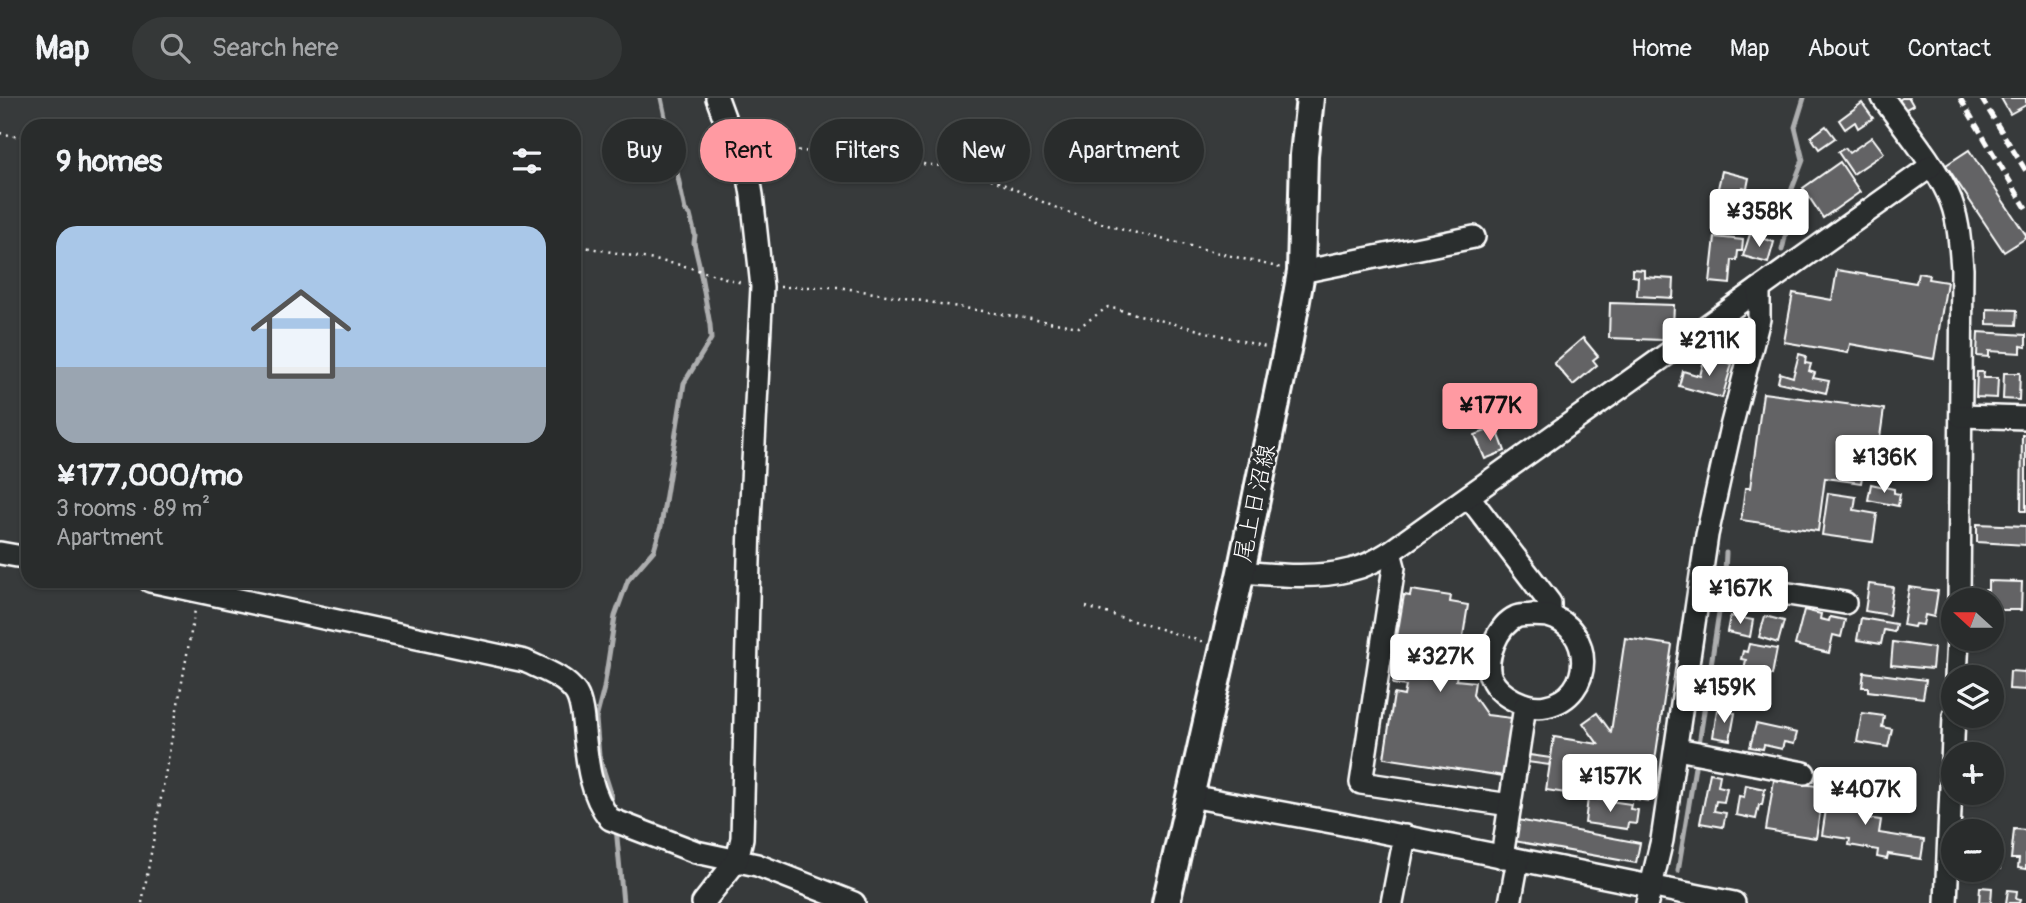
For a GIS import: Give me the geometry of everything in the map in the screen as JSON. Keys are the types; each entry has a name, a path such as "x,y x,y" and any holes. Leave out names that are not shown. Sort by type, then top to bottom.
{"main road":[{"name":"尾上日沼線","path":"1166,903 1241,572 1287,352 1301,272 1304,155 1310,98"}],"street":[{"path":"717,98 725,119"},
{"path":"1883,98 1949,194 1960,240 1959,588"},
{"path":"1241,572 1288,575 1348,571 1369,564 1390,552 1931,166"},
{"path":"703,903 737,860 742,838 750,521 762,287 750,182"},
{"path":"1301,272 1474,237"},
{"path":"1649,895 1662,840 1707,536 1759,319 1759,289"},
{"path":"1961,416 2026,418"},
{"path":"1469,497 1550,603 1549,617"},
{"path":"1390,552 1394,567 1361,783 1510,805"},
{"path":"0,553 21,557"},
{"path":"1701,580 1844,603"},
{"path":"187,588 525,661 555,675 576,694 593,787 601,809 610,819 696,852 757,865 854,903"},
{"path":"1516,617 1549,617 1575,635 1582,653 1583,667 1577,689 1566,697 1546,706 1525,706 1508,697 1492,680 1489,668 1493,643 1504,627 1516,617"},
{"path":"1510,903 1510,805 1525,706"},
{"path":"1945,903 1953,728"},
{"path":"1676,749 1804,773"},
{"path":"1190,796 1405,836 1510,859 1649,895 1734,903"},
{"path":"1392,903 1405,836"}],"path":[{"path":"0,133 21,138"},
{"path":"796,150 969,169 1061,210 1120,229 1301,272"},
{"path":"581,246 681,265 762,287 838,286 1079,327 1108,307 1287,352"},
{"path":"142,903 198,590"},
{"path":"1086,607 1223,647"}],"building":[{"path":"1909,98 1913,105 1904,110 1899,100"},
{"path":"2001,98 2026,98 2026,105 2010,114"},
{"path":"1862,103 1873,118 1858,128 1855,122 1845,129 1839,120"},
{"path":"1826,126 1835,138 1819,149 1811,137"},
{"path":"1872,137 1884,153 1853,174 1838,152 1845,148 1849,153"},
{"path":"1969,150 2026,235 2026,238 2004,252 1946,165"},
{"path":"1840,162 1860,192 1823,218 1803,188"},
{"path":"1722,171 1749,178 1747,188 1742,187 1741,194 1737,193 1735,204 1725,201 1724,207 1714,205"},
{"path":"1750,234 1774,242 1768,263 1743,256"},
{"path":"1715,237 1743,240 1742,251 1738,251 1737,260 1732,260 1730,284 1710,282"},
{"path":"1632,269 1644,270 1644,277 1674,279 1673,298 1637,296 1638,277 1632,276"},
{"path":"1837,270 1916,283 1918,273 1929,275 1928,279 1947,282 1934,359 1850,344 1848,353 1784,342 1793,293 1832,300"},
{"path":"1610,303 1674,305 1673,327 1662,327 1662,340 1609,338"},
{"path":"1987,309 2017,310 2016,325 1987,324"},
{"path":"1978,332 2026,335 2026,347 2021,346 2021,353 1989,351 1989,357 1977,356"},
{"path":"1583,338 1598,356 1593,360 1597,365 1573,385 1554,363"},
{"path":"1799,354 1806,356 1805,363 1811,364 1809,371 1815,373 1813,378 1829,381 1826,393 1778,382 1780,373 1793,377"},
{"path":"1705,356 1732,364 1722,398 1679,386 1683,371 1700,376"},
{"path":"1977,372 1984,372 1983,378 1998,378 1997,398 1976,397"},
{"path":"2004,373 2020,373 2019,400 2003,399"},
{"path":"1763,393 1884,409 1875,472 1863,471 1861,483 1825,478 1818,531 1741,520 1745,488 1750,488"},
{"path":"1496,427 1505,451 1485,459 1475,435"},
{"path":"2022,435 2026,435 2026,511 2021,511"},
{"path":"1871,484 1894,489 1894,493 1900,494 1898,506 1868,500"},
{"path":"1828,493 1856,497 1854,510 1877,514 1873,542 1822,535"},
{"path":"1977,524 2026,526 2026,545 1977,542"},
{"path":"1988,581 2022,582 2021,610 2004,610 2004,588 1988,588"},
{"path":"1869,584 1893,587 1889,615 1865,611"},
{"path":"1909,587 1938,591 1934,617 1925,615 1923,625 1903,625"},
{"path":"1411,590 1451,596 1450,602 1468,605 1456,680 1475,682 1473,695 1487,715 1512,718 1504,776 1384,758 1394,694 1404,696 1406,686 1393,684 1398,648 1395,648 1404,595 1410,596"},
{"path":"1804,610 1821,614 1820,619 1829,621 1830,617 1845,620 1841,637 1833,635 1829,653 1795,645"},
{"path":"1730,616 1753,620 1750,637 1727,632"},
{"path":"1765,616 1784,621 1778,643 1759,637"},
{"path":"1861,618 1896,624 1894,632 1884,630 1881,644 1857,640"},
{"path":"1625,638 1672,645 1649,801 1592,792 1592,797 1546,790 1554,737 1598,744 1583,723 1597,713 1611,732"},
{"path":"1893,642 1934,648 1932,669 1891,665"},
{"path":"1749,644 1777,649 1772,675 1744,669 1746,660 1741,659"},
{"path":"2025,669 2026,690 2009,689 2010,671 2025,672"},
{"path":"1864,672 1926,680 1923,698 1868,691 1868,687 1862,687"},
{"path":"1740,680 1762,683 1761,691 1764,691 1761,711 1736,705"},
{"path":"1717,710 1735,713 1730,740 1713,737"},
{"path":"1862,713 1884,716 1882,727 1892,729 1888,747 1857,742"},
{"path":"1756,724 1797,733 1794,744 1784,742 1782,749 1764,745 1763,749 1750,747"},
{"path":"1508,752 1551,758 1549,765 1506,759"},
{"path":"1710,773 1720,775 1718,786 1727,788 1724,802 1716,801 1714,811 1726,813 1723,827 1700,823"},
{"path":"1774,780 1824,787 1816,838 1766,830"},
{"path":"1746,785 1765,789 1756,819 1736,815 1739,796 1744,797"},
{"path":"1829,790 1875,797 1873,811 1868,810 1866,818 1881,820 1879,833 1924,840 1921,859 1888,854 1887,859 1877,857 1878,850 1849,845 1850,839 1822,835"},
{"path":"1588,798 1631,804 1630,809 1638,810 1636,824 1628,823 1627,829 1585,823"},
{"path":"1518,820 1640,843 1636,863 1514,841"},
{"path":"2014,829 2026,830 2026,869 2018,868 2019,859 2011,859"},
{"path":"1980,887 1992,888 1991,903 1979,903"},
{"path":"2008,890 2017,891 2016,899 2020,900 2019,903 2006,903"}],"waterway":[{"path":"612,807 610,790 599,756 596,719 604,688 615,616 628,580 654,550 661,526 684,383 711,339 694,243 695,235 690,215 685,210 661,98"},
{"path":"1782,250 1787,229 1787,202 1803,160 1795,127 1804,98"},
{"path":"1725,572 1726,553"},
{"path":"1699,744 1721,599"},
{"path":"1678,871 1695,767"},
{"path":"616,827 623,903"}],"railway":[{"path":"1960,98 2026,208"},
{"path":"1981,98 2026,171"}]}
